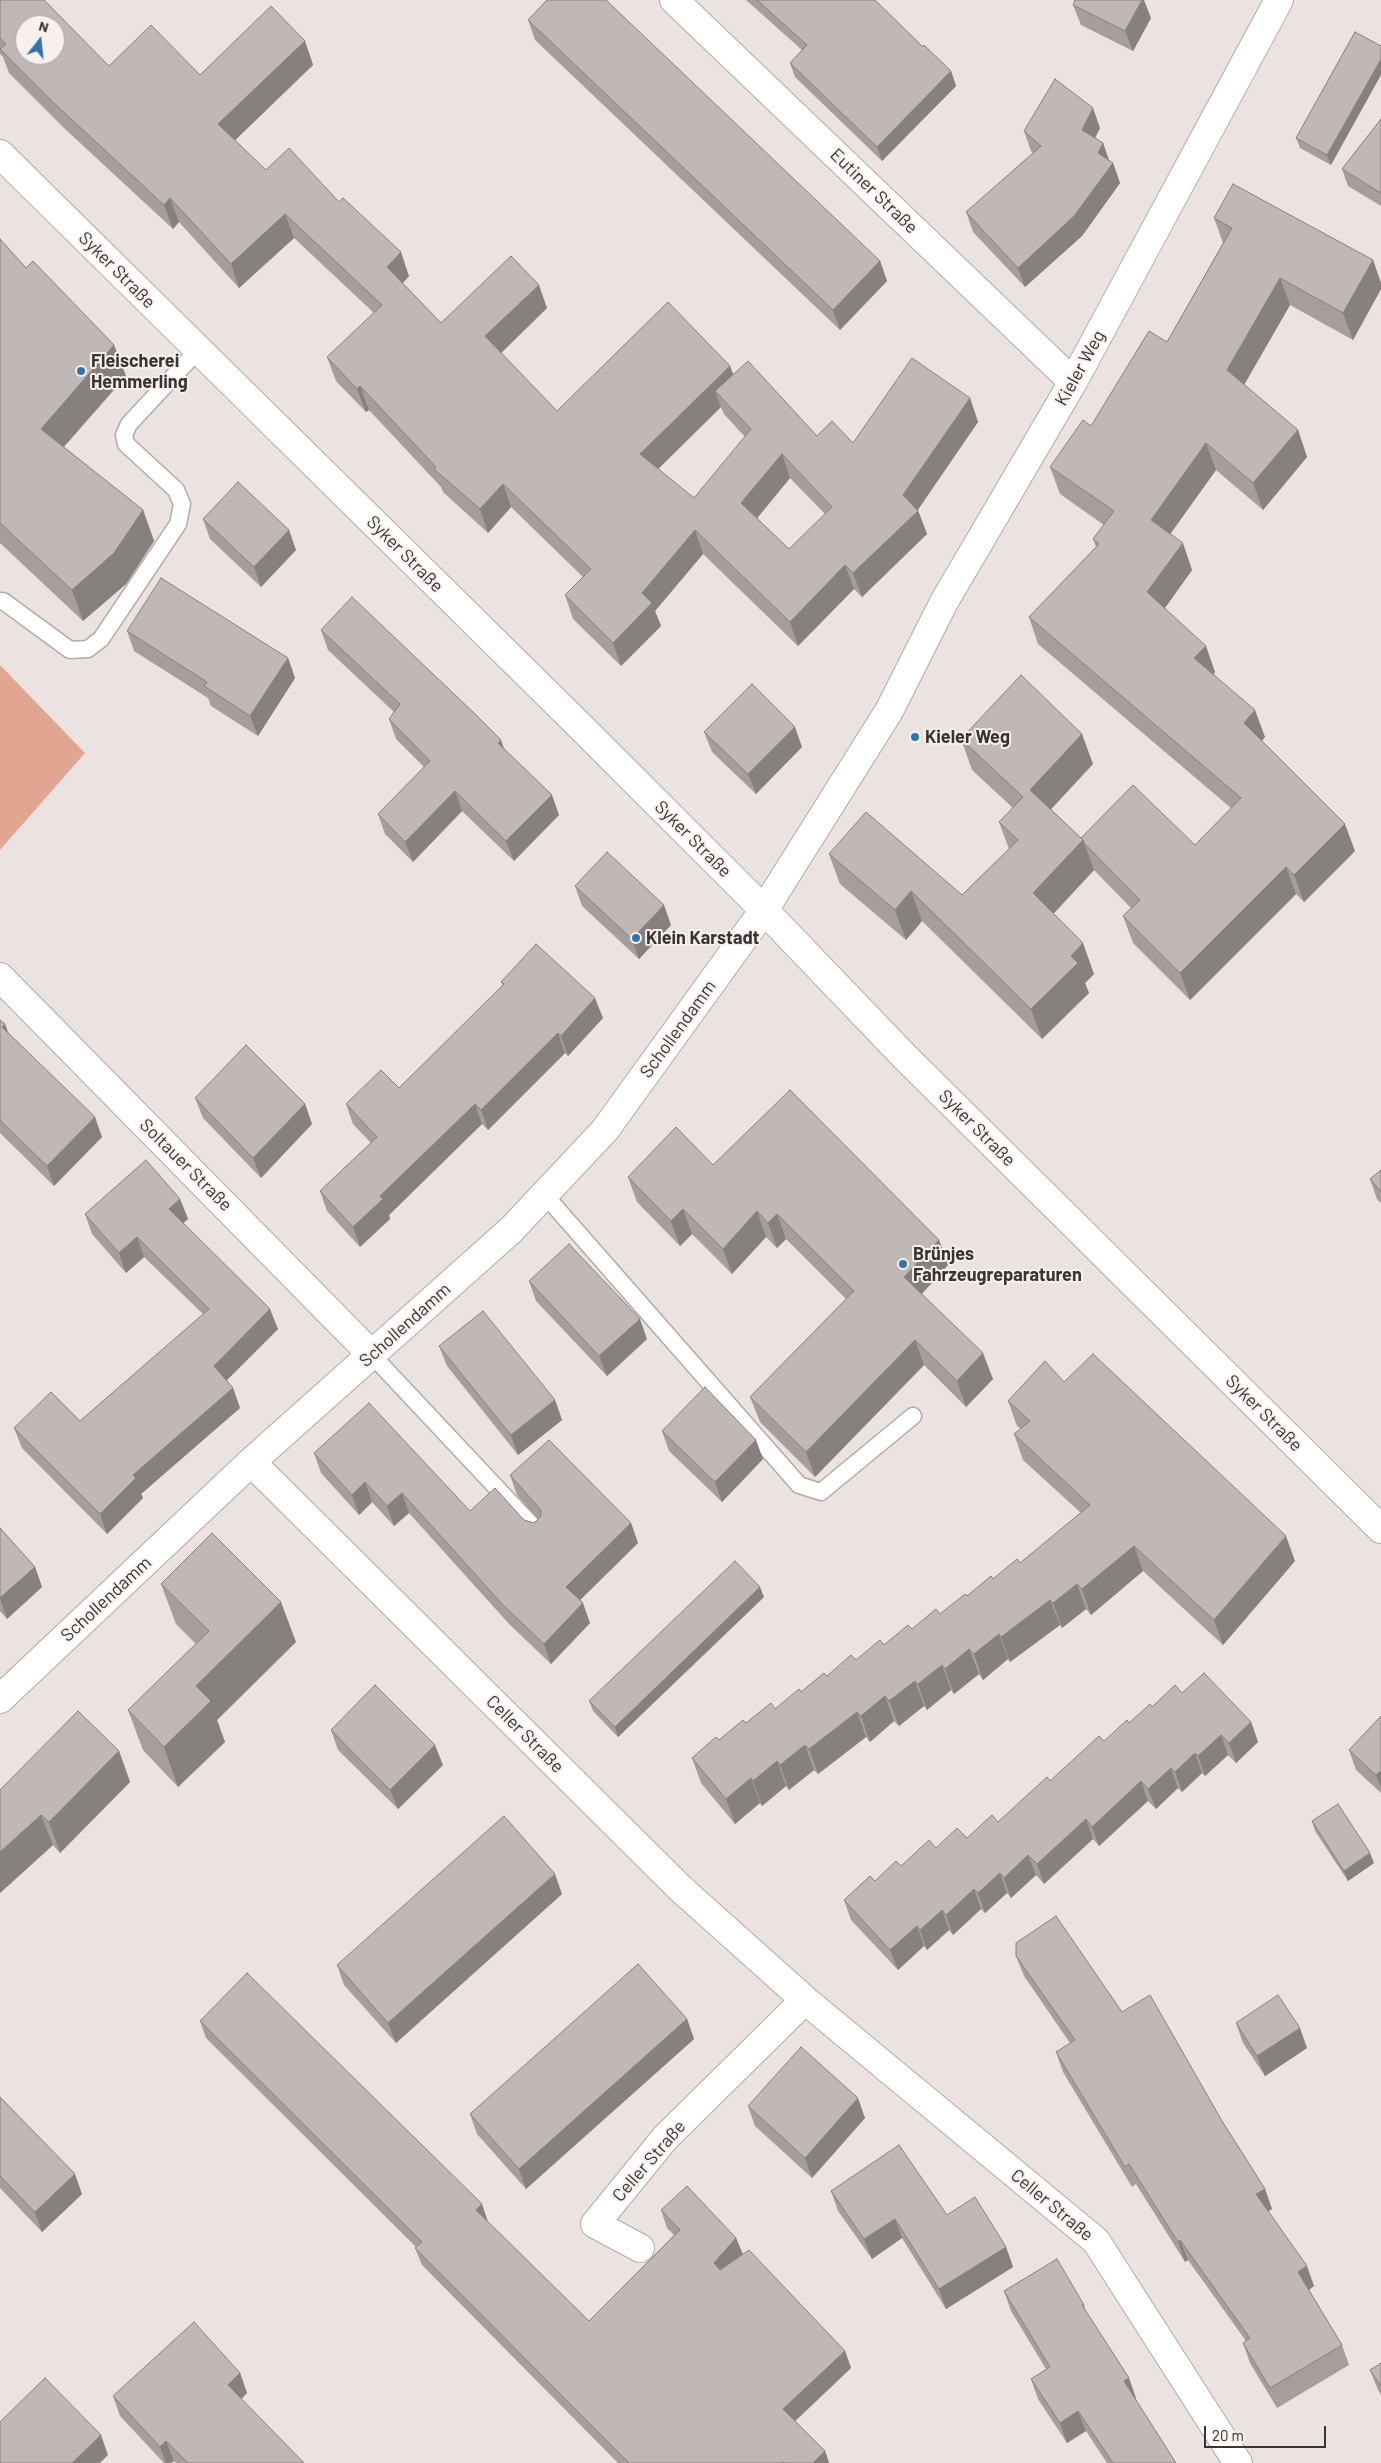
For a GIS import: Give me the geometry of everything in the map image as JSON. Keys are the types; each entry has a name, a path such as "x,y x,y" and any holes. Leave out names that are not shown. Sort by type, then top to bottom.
{"street":[{"name":"Eutiner Straße","path":"674,0 1073,382"},
{"name":"Kieler Weg","path":"764,910 889,711 944,602 1073,382 1279,0"},
{"name":"Syker Straße","path":"0,154 764,910 905,1057 1381,1529"},
{"name":"Schollendamm","path":"0,1699 251,1462 511,1230 605,1130 764,910"},
{"name":"Soltauer Straße","path":"0,976 372,1354"},
{"name":"Celler Straße","path":"251,1462 681,1889 805,2000 1096,2241 1238,2463"},
{"name":"Celler Straße","path":"640,2248 595,2224 665,2138 805,2000"}],"lane":[{"path":"3,601 70,650 88,649 101,639 178,524 182,504 176,490 126,444 124,435 129,424 198,350"},
{"path":"544,1194 799,1485 821,1492 913,1416"},
{"path":"372,1354 540,1533"}],"shaded area":[{"path":"0,665 85,753 0,850"}],"building":[{"path":"0,0 44,0 59,15 15,15 15,64 0,49 6,44 0,38"},
{"path":"547,0 606,0 880,261 833,310 528,20"},
{"path":"757,0 875,0 923,47 924,45 951,71 877,147 790,63 807,45"},
{"path":"1075,0 1142,0 1125,31 1073,5"},
{"path":"271,6 305,41 218,124 266,170 289,148 339,202 343,198 401,252 387,267 441,323 511,256 539,285 485,336 557,411 668,302 730,366 640,454 694,498 751,429 715,391 748,361 817,436 832,421 853,443 912,358 970,398 903,495 918,511 853,573 845,565 790,622 695,530 642,593 652,603 613,643 565,595 591,569 503,484 480,509 434,469 436,467 360,386 357,389 327,357 382,305 285,214 231,264 170,198 164,205 55,104 16,65 65,65 65,21 109,66 151,25 200,75","holes":["782,454 832,507 789,549 741,503"]},
{"path":"1355,32 1381,46 1381,59 1327,155 1296,138"},
{"path":"1055,79 1093,108 1082,130 1103,143 1098,153 1113,163 1074,216 1018,268 966,212 1041,146 1024,131"},
{"path":"1381,119 1381,193 1342,169"},
{"path":"1233,184 1373,260 1343,313 1280,278 1227,370 1298,430 1253,483 1206,443 1151,520 1183,543 1147,592 1206,646 1194,658 1255,710 1244,723 1345,824 1294,875 1286,867 1180,973 1123,916 1140,900 1081,838 1133,785 1195,845 1241,798 1029,617 1099,544 1093,539 1114,511 1050,467 1083,420 1091,426 1149,331 1167,342 1232,228 1214,218"},
{"path":"0,239 26,268 33,261 114,345 41,429 143,510 114,553 72,590 0,523"},
{"path":"238,482 289,530 254,567 203,519"},
{"path":"161,578 288,658 250,716 204,686 207,682 127,631"},
{"path":"352,597 473,712 501,740 498,743 552,795 506,841 455,791 405,842 378,814 430,761 389,719 400,704 321,630"},
{"path":"1021,675 1082,734 1030,790 1083,840 1033,893 1083,943 1071,956 1078,963 1031,1009 911,891 895,910 829,854 866,812 962,895 1018,840 999,822 1023,797 961,739"},
{"path":"752,684 795,727 748,774 704,732"},
{"path":"607,852 664,905 632,939 575,886"},
{"path":"536,944 595,998 561,1036 558,1033 481,1110 475,1104 380,1196 383,1199 353,1227 320,1191 377,1137 346,1104 381,1070 399,1088 504,984 501,982"},
{"path":"0,1020 5,1024 2,1027 95,1117 47,1166 0,1120"},
{"path":"246,1045 305,1104 253,1158 195,1098"},
{"path":"790,1090 939,1240 904,1277 983,1353 957,1381 915,1340 806,1452 750,1397 854,1291 777,1214 768,1223 757,1211 723,1249 683,1209 671,1221 628,1177 676,1127 713,1165"},
{"path":"146,1160 180,1199 169,1209 270,1309 214,1366 233,1388 133,1475 136,1478 100,1514 14,1428 51,1392 80,1421 209,1309 137,1237 119,1253 85,1214"},
{"path":"1381,1170 1381,1192 1370,1179"},
{"path":"569,1244 640,1319 599,1356 529,1281"},
{"path":"483,1311 555,1400 511,1435 439,1346"},
{"path":"1093,1354 1286,1536 1214,1620 1134,1546 1082,1589 1077,1584 1053,1603 1050,1600 1001,1637 999,1634 974,1654 969,1649 945,1669 942,1665 918,1684 915,1681 889,1701 885,1696 861,1716 857,1712 809,1749 805,1745 780,1765 777,1761 753,1781 751,1778 726,1799 692,1758 716,1737 719,1740 743,1720 746,1723 771,1703 775,1709 799,1689 801,1692 824,1673 827,1676 851,1655 856,1660 880,1640 884,1645 908,1625 912,1629 936,1609 940,1614 965,1594 967,1596 991,1576 993,1579 1017,1559 1020,1563 1090,1505 1014,1434 1030,1421 1008,1401 1045,1361 1064,1382"},
{"path":"705,1387 756,1440 715,1482 662,1431"},
{"path":"369,1403 470,1511 495,1488 524,1520 534,1523 541,1516 541,1510 510,1475 549,1440 631,1523 566,1587 583,1603 544,1644 503,1605 402,1493 387,1506 365,1482 352,1495 314,1453"},
{"path":"0,1528 35,1567 0,1598"},
{"path":"212,1533 281,1602 196,1686 211,1701 164,1747 128,1710 209,1631 161,1584"},
{"path":"735,1561 760,1587 615,1727 589,1701"},
{"path":"1204,1673 1251,1722 1229,1743 1221,1735 1198,1756 1195,1753 1175,1772 1171,1768 1148,1789 1141,1781 1092,1827 1086,1819 1037,1864 1028,1855 1004,1878 1000,1873 978,1893 974,1889 946,1915 942,1910 920,1930 917,1926 890,1950 844,1900 870,1876 875,1881 896,1861 901,1866 929,1840 936,1848 957,1828 967,1838 992,1815 998,1822 1047,1777 1050,1781 1099,1736 1104,1741 1127,1720 1129,1723 1150,1704 1152,1707 1175,1685 1182,1693"},
{"path":"375,1685 435,1745 390,1790 331,1730"},
{"path":"78,1711 119,1751 49,1822 41,1815 0,1852 0,1790"},
{"path":"1381,1716 1381,1771 1376,1775 1349,1750"},
{"path":"1338,1804 1370,1853 1344,1871 1312,1821"},
{"path":"504,1816 555,1874 388,2023 337,1965"},
{"path":"1056,1916 1122,2012 1150,1995 1222,2121 1265,2189 1256,2194 1307,2266 1298,2272 1342,2345 1270,2388 1243,2343 1250,2338 1180,2240 1178,2242 1129,2164 1125,2167 1056,2052 1075,2040 1016,1956 1016,1943"},
{"path":"638,1964 687,2019 519,2169 470,2114"},
{"path":"247,1973 482,2204 476,2210 589,2321 680,2230 661,2210 687,2186 736,2238 714,2263 720,2270 749,2250 845,2351 783,2409 825,2451 813,2463 629,2463 415,2248 422,2242 200,2021"},
{"path":"1278,1995 1300,2028 1257,2056 1236,2023"},
{"path":"801,2047 858,2098 805,2158 748,2106"},
{"path":"0,2097 75,2174 35,2212 0,2176"},
{"path":"899,2145 947,2215 975,2197 1006,2247 939,2289 895,2219 864,2239 831,2191"},
{"path":"1057,2259 1084,2305 1082,2305 1129,2378 1124,2381 1176,2463 1113,2463 1078,2411 1060,2423 1031,2379 1050,2367 1004,2291"},
{"path":"194,2322 240,2373 228,2385 304,2463 188,2463 166,2441 160,2447 113,2396"},
{"path":"1381,2363 1381,2386 1370,2370"},
{"path":"45,2378 101,2435 72,2463 0,2463 0,2422"}],"place":[{"name":"Fleischerei Hemmerling","path":"81,371"},
{"name":"Kieler Weg","path":"915,737"},
{"name":"Klein Karstadt","path":"636,938"},
{"name":"Brünjes Fahrzeugreparaturen","path":"903,1264"}]}
